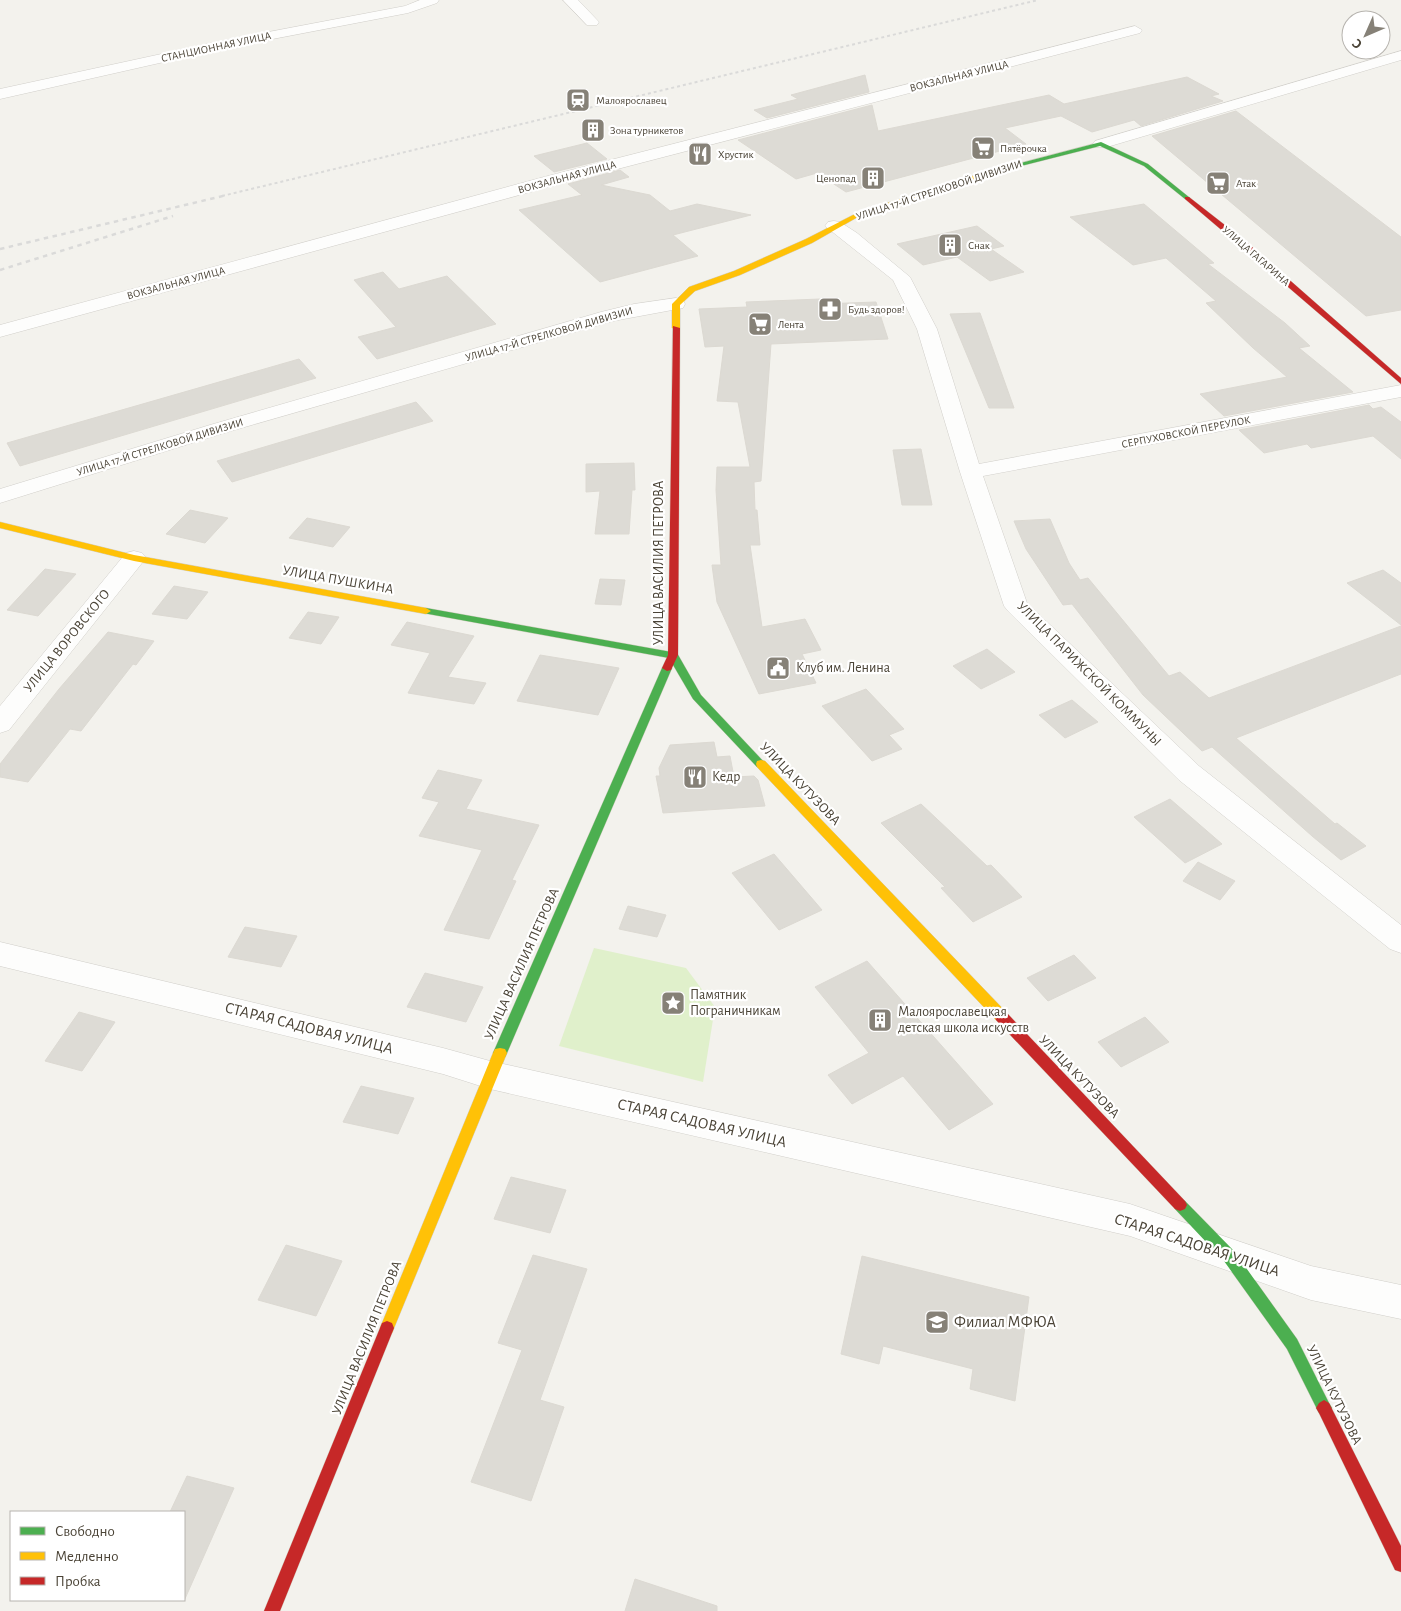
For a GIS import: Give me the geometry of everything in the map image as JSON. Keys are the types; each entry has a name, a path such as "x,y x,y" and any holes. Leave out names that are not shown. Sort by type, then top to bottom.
{"main road":[{"name":"УЛИЦА 17-Й СТРЕЛКОВОЙ ДИВИЗИИ","path":"676,304 692,289 770,259 809,241 861,212 1007,167 1101,144"},
{"name":"УЛИЦА ГАГАРИНА","path":"1101,144 1146,165 1241,242 1401,382"},
{"name":"УЛИЦА ВАСИЛИЯ ПЕТРОВА","path":"272,1611 490,1075 673,655 676,304"},
{"name":"УЛИЦА ПУШКИНА","path":"0,525 134,558 673,655"},
{"name":"УЛИЦА КУТУЗОВА","path":"673,655 697,697 1229,1256 1292,1344 1401,1564"}],"street":[{"name":"СТАНЦИОННАЯ УЛИЦА","path":"0,94 226,44 408,9 432,0"},
{"path":"570,0 592,22"},
{"name":"ВОКЗАЛЬНАЯ УЛИЦА","path":"0,331 550,181 1135,30"},
{"name":"УЛИЦА 17-Й СТРЕЛКОВОЙ ДИВИЗИИ","path":"1101,144 1401,55"},
{"name":"УЛИЦА ПАРИЖСКОЙ КОММУНЫ","path":"834,226 851,237 901,277 927,329 971,472 1016,606 1189,773 1401,941"},
{"name":"УЛИЦА 17-Й СТРЕЛКОВОЙ ДИВИЗИИ","path":"0,496 218,429 608,316 676,304"},
{"name":"СЕРПУХОВСКОЙ ПЕРЕУЛОК","path":"971,472 1401,392"},
{"name":"УЛИЦА ВОРОВСКОГО","path":"0,724 134,558"},
{"name":"СТАРАЯ САДОВАЯ УЛИЦА","path":"0,954 443,1060 490,1075 1130,1220 1311,1283 1401,1302"}],"green space":[{"path":"594,948 686,968 715,1007 703,1082 559,1046"}],"building":[{"path":"865,75 869,92 767,118 754,110 798,99 791,95"},
{"path":"1187,77 1219,94 1211,96 1223,101 1141,126 1134,120 1092,132 1061,116 1005,128 1026,144 846,192 817,173 796,179 738,140 872,105 878,131 1049,95 1064,104"},
{"path":"1236,111 1401,237 1401,310 1366,316 1152,136"},
{"path":"587,143 607,159 554,172 534,156"},
{"path":"620,170 629,177 601,185 650,195 670,211 697,204 751,215 673,235 698,256 600,282 519,210 582,195 568,184"},
{"path":"1144,204 1214,263 1208,264 1285,323 1310,346 1299,348 1353,392 1224,416 1200,394 1287,377 1253,348 1206,303 1216,301 1166,258 1133,265 1070,217"},
{"name":"Снак","path":"977,226 1004,246 991,249 1024,272 990,281 957,257 923,265 897,244"},
{"path":"383,272 399,289 447,276 496,324 377,359 358,337 396,327 354,280"},
{"path":"820,299 821,304 876,302 888,339 771,344 761,481 754,482 755,510 757,510 760,545 750,545 762,627 805,619 821,650 802,654 816,683 759,694 717,602 712,565 721,565 716,490 717,467 750,467 738,402 717,401 724,346 705,347 699,309 747,307 746,302"},
{"path":"980,313 1014,408 989,408 950,314"},
{"path":"299,359 316,378 20,466 7,443"},
{"path":"416,402 433,421 232,482 217,461"},
{"path":"1369,405 1373,409 1381,407 1401,422 1401,459 1373,436 1311,448 1307,444 1264,453 1239,430"},
{"path":"921,449 932,505 902,505 893,450"},
{"path":"634,463 635,490 632,490 629,534 595,534 600,491 586,492 586,464"},
{"path":"190,510 228,518 205,543 166,534"},
{"path":"307,518 350,527 333,547 289,538"},
{"path":"1050,519 1069,563 1080,580 1088,578 1169,676 1180,672 1209,698 1401,626 1401,674 1236,738 1335,824 1337,823 1366,846 1341,860 1212,747 1202,751 1143,695 1072,604 1063,605 1026,549 1014,521"},
{"path":"45,569 76,574 38,616 7,610"},
{"path":"1383,570 1401,583 1401,625 1347,583"},
{"path":"600,579 625,580 621,605 595,604"},
{"path":"174,586 208,592 187,619 152,614"},
{"path":"308,612 339,617 321,644 289,638"},
{"path":"407,622 474,636 448,677 486,683 474,704 408,693 430,653 391,645"},
{"path":"108,632 154,641 136,665 133,664 81,731 70,729 28,782 0,777 0,764 59,689"},
{"path":"987,649 1015,672 981,689 953,666"},
{"path":"540,655 619,668 598,715 517,701"},
{"path":"866,689 904,729 889,735 902,749 872,761 822,706"},
{"path":"1072,700 1098,722 1065,738 1039,715"},
{"name":"Кедр","path":"714,742 717,757 730,756 734,777 754,776 758,780 765,806 663,813 656,776 660,776 659,768 670,745"},
{"path":"438,770 482,780 466,809 539,825 512,880 516,881 489,939 444,930 482,850 419,836 439,802 422,798"},
{"path":"1170,799 1222,844 1185,863 1134,817"},
{"path":"921,804 987,866 991,865 1022,897 973,922 941,888 945,887 881,823"},
{"path":"774,854 822,910 779,930 732,873"},
{"path":"1198,862 1235,881 1220,900 1183,881"},
{"path":"628,906 666,915 657,937 619,929"},
{"path":"245,927 297,936 281,967 228,957"},
{"path":"1074,955 1096,978 1048,1001 1027,978"},
{"name":"Малоярославецкая детская школа искусств","path":"867,961 993,1104 949,1130 903,1076 852,1104 828,1075 869,1053 815,987"},
{"path":"425,973 483,987 466,1022 407,1007"},
{"path":"79,1012 115,1022 82,1071 45,1061"},
{"path":"1145,1017 1169,1042 1121,1067 1098,1042"},
{"path":"361,1086 414,1098 398,1134 343,1122"},
{"path":"511,1177 566,1190 550,1233 494,1219"},
{"path":"286,1245 342,1261 316,1316 258,1300"},
{"path":"533,1255 587,1269 540,1400 564,1407 531,1501 471,1482 522,1350 498,1343"},
{"name":"Филиал МФЮА","path":"862,1256 1029,1297 1015,1401 970,1389 973,1369 883,1346 879,1364 841,1354"},
{"path":"187,1476 234,1488 185,1599 185,1511 170,1511"},
{"path":"635,1579 717,1606 717,1611 625,1611"}],"railway":[{"path":"222,196 1038,0"},
{"path":"0,249 227,195"},
{"path":"0,270 173,216"}],"traffic: fast":[{"path":"1001,169 1101,144 1146,165 1187,198"},
{"path":"426,611 673,655 697,697 761,764"},
{"path":"500,1053 667,668"},
{"path":"1180,1205 1229,1256 1292,1344 1324,1408"}],"traffic: slow":[{"path":"676,328 676,304 692,289 737,273 809,241 861,213 1001,169"},
{"path":"0,525 134,558 426,611"},
{"path":"761,764 1001,1016"},
{"path":"387,1328 500,1053"}],"traffic: jam":[{"path":"1187,198 1241,242 1401,382"},
{"path":"667,668 673,655 676,328"},
{"path":"1001,1016 1180,1205"},
{"path":"272,1611 387,1328"},
{"path":"1324,1408 1401,1564"}],"place":[{"name":"Малоярославец","path":"578,100"},
{"name":"Зона турникетов","path":"593,130"},
{"name":"Пятёрочка","path":"983,148"},
{"name":"Хрустик","path":"700,154"},
{"name":"Ценопад","path":"873,178"},
{"name":"Атак","path":"1218,183"},
{"name":"Снак","path":"950,245"},
{"name":"Будь здоров!","path":"830,309"},
{"name":"Лента","path":"760,324"},
{"name":"Клуб им. Ленина","path":"778,668"},
{"name":"Кедр","path":"695,777"},
{"name":"Памятник Пограничникам","path":"673,1003"},
{"name":"Малоярославецкая детская школа искусств","path":"880,1020"},
{"name":"Филиал МФЮА","path":"937,1322"}]}
